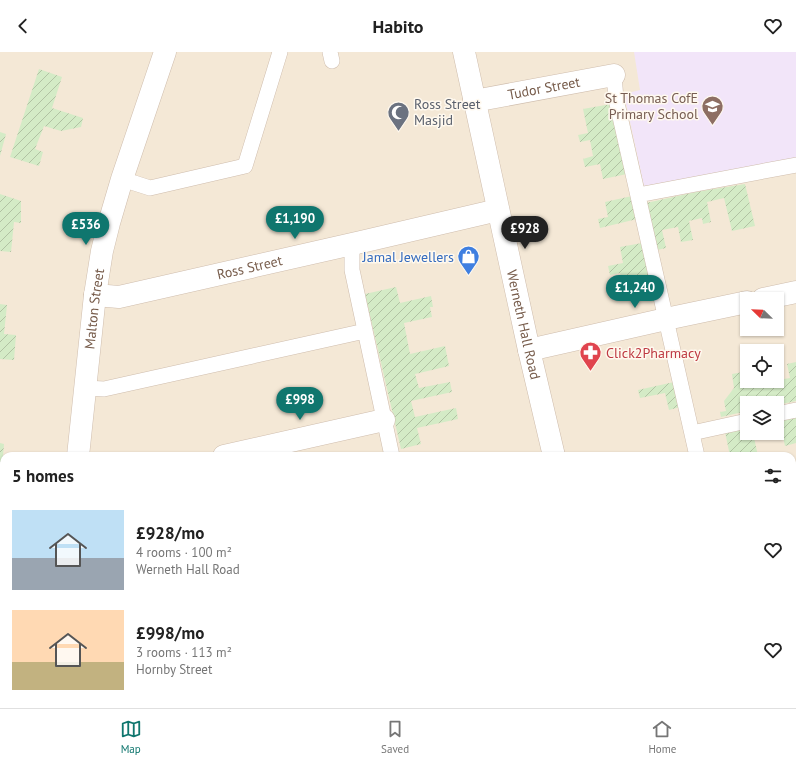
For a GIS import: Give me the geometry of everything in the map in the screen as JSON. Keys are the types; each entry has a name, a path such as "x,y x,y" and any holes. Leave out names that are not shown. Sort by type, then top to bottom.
{"street":[{"name":"Malton Street","path":"78,452 95,295 106,233 122,179 165,52"},
{"name":"Werneth Hall Road","path":"464,52 529,350 553,452"},
{"name":"Tudor Street","path":"474,101 614,75"},
{"name":"Ross Street","path":"95,295 118,297 498,210"},
{"path":"784,295 796,292"},
{"path":"529,350 740,303"},
{"path":"242,452 384,420"}],"lane":[{"path":"122,179 150,188 245,166 280,52"},
{"path":"614,75 616,99 696,452"},
{"path":"638,195 796,165"},
{"path":"352,244 352,270 391,452"},
{"path":"85,388 104,389 364,331"},
{"path":"784,413 796,410"},
{"path":"692,433 740,423"}],"shaded area":[{"path":"0,52 796,52 796,452 0,452"},
{"name":"St Thomas CofE Primary School","path":"634,52 796,52 796,158 644,186 624,94 640,90"}],"green space":[{"path":"39,69 62,77 52,108 83,118 81,127 61,131 44,126 35,149 43,152 39,166 10,157"},
{"path":"611,104 627,174 603,179 600,164 585,167 583,159 593,156 590,140 580,142 578,135 588,133 583,109"},
{"path":"0,132 6,134 0,156"},
{"path":"745,184 755,226 732,231 724,198 707,202 711,222 703,224 702,218 689,221 693,240 681,242 678,227 662,230 666,248 657,250 646,203 696,192"},
{"path":"0,194 21,201 21,223 14,222 11,252 0,251"},
{"path":"632,196 637,219 600,228 598,219 608,217 605,202"},
{"path":"642,243 654,294 626,300 620,273 610,275 608,266 623,263 620,247"},
{"path":"396,287 400,303 431,296 433,307 430,307 432,317 404,323 410,354 445,346 449,366 415,374 419,388 450,382 452,392 411,401 415,417 456,408 458,419 417,428 421,444 401,449 365,294"},
{"path":"0,304 7,305 4,334 16,335 14,360 0,359"},
{"path":"796,362 796,401 784,404 784,396 740,396 740,413 721,417 720,412 726,411 724,401 734,388 732,374 740,373 740,388 784,388 784,379 790,378 787,364"},
{"path":"674,382 680,407 669,410 665,393 640,398 638,390"},
{"path":"796,416 796,443 785,446 784,440 784,419"},
{"path":"740,429 740,440 755,440 757,452 729,452 725,432"},
{"path":"0,443 4,444 3,452 0,452"}],"place":[{"name":"St Thomas CofE Primary School","path":"713,126"},
{"name":"Ross Street Masjid","path":"399,132"},
{"name":"Jamal Jewellers","path":"469,276"},
{"name":"Click2Pharmacy","path":"590,372"}]}
